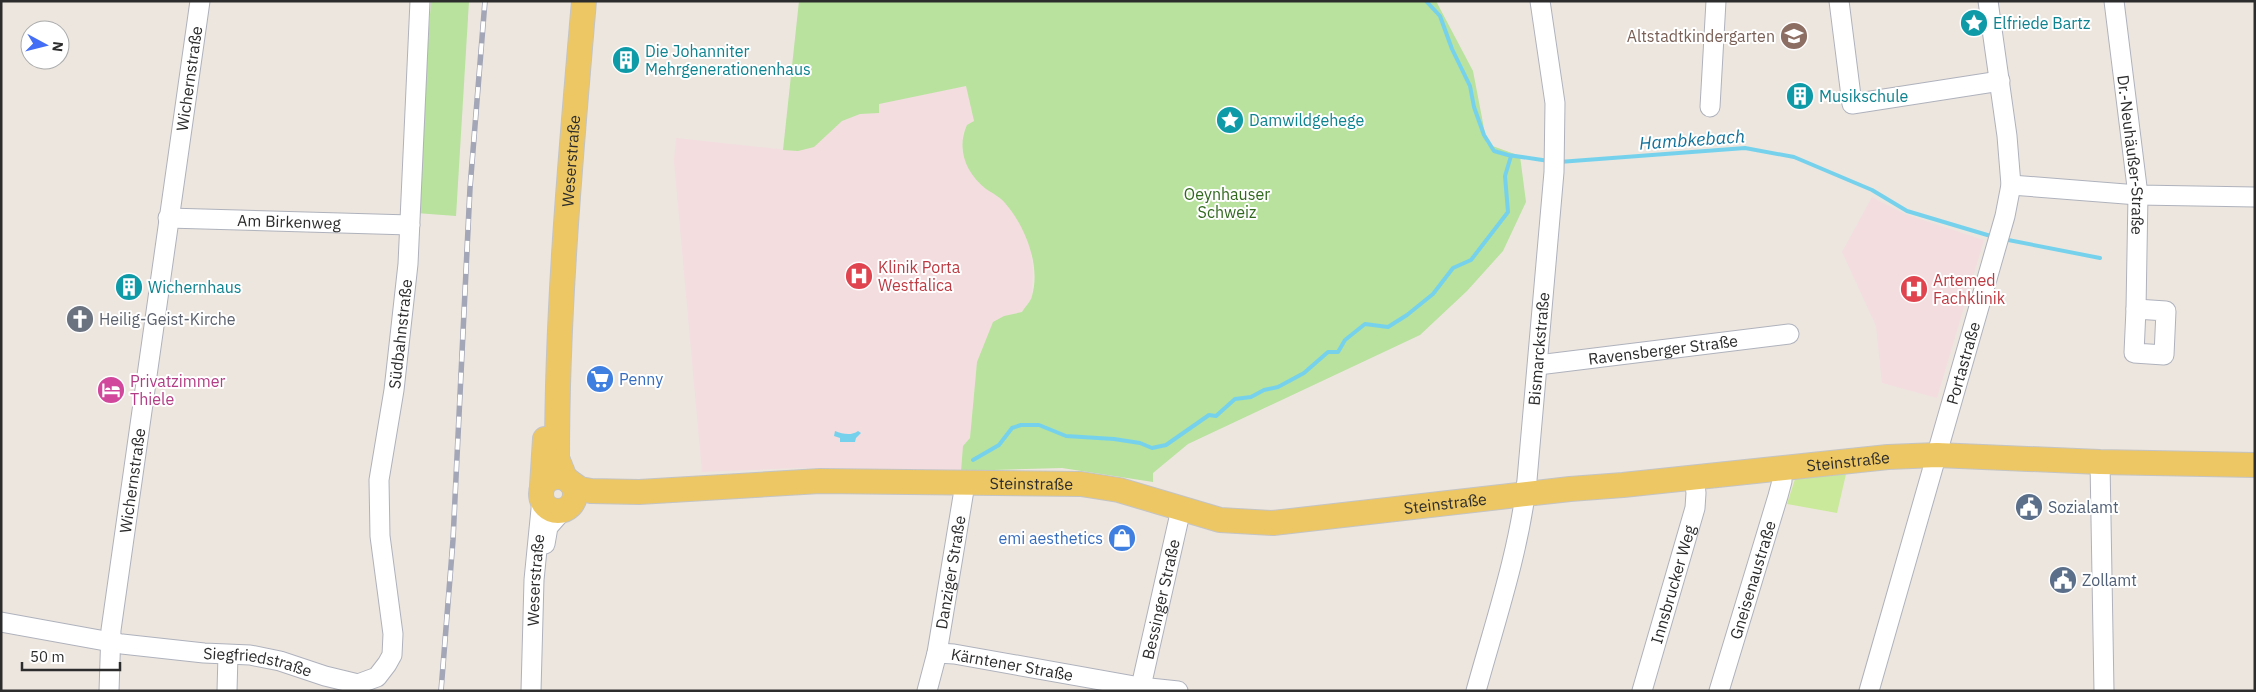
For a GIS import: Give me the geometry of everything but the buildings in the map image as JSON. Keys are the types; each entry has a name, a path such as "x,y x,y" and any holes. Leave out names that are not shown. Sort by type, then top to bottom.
{"main road":[{"name":"Weserstraße","path":"568,480 557,458 560,320 565,228 584,1"},
{"name":"Weserstraße","path":"542,492 545,437 560,320"},
{"name":"Steinstraße","path":"568,480 580,489 591,491 639,492 820,481 1081,484 1119,490 1220,520 1273,523 1861,459 1937,455 2100,462 2255,465"},
{"path":"555,477 568,480 573,487 574,497 566,508 558,510 548,507 542,492 546,482 555,477"},
{"name":"Steinstraße","path":"566,508 580,502 639,492"}],"street":[{"name":"Wichernstraße","path":"109,691 111,643 126,515 200,1"},
{"name":"Südbahnstraße","path":"387,664 392,655 393,634 380,536 378,480 394,390 410,225 420,1"},
{"name":"Bismarckstraße","path":"1476,691 1515,547 1526,494 1538,365 1554,172 1555,103 1540,1"},
{"path":"1710,108 1716,1"},
{"path":"1839,1 1852,104 2000,82"},
{"name":"Portastraße","path":"1869,691 1992,255 2002,227 2011,186 2000,82 1988,1"},
{"name":"Dr.-Neuhäußer-Straße","path":"2114,1 2138,195 2136,309"},
{"path":"2011,186 2138,195 2255,197"},
{"name":"Am Birkenweg","path":"168,218 410,225"},
{"name":"Ravensberger Straße","path":"1538,365 1789,334"},
{"path":"2100,462 2104,691"},
{"name":"Gneisenaustraße","path":"1719,691 1778,496 1782,481 1781,468"},
{"name":"Innsbrucker Weg","path":"1642,691 1695,508 1694,477"},
{"name":"Danziger Straße","path":"927,691 936,653 965,484"},
{"name":"Weserstraße","path":"531,691 534,580 542,492"},
{"name":"Weserstraße","path":"532,660 548,527 566,508"},
{"name":"Bessinger Straße","path":"1140,689 1182,510"},
{"name":"Siegfriedstraße","path":"1,622 111,643 228,655 250,655 280,661 325,676 358,684 377,677 387,664"},
{"name":"Kärntener Straße","path":"936,653 954,654 1140,689 1178,691"},
{"path":"227,691 228,655"}],"shaded area":[{"name":"Klinik Porta Westfalica","path":"966,86 974,122 967,125 963,133 962,152 984,187 1004,201 1021,224 1030,245 1033,269 1032,297 1022,312 1004,316 993,322 977,362 970,438 963,446 961,471 799,468 702,472 674,161 676,138 798,151 828,133 842,121 860,114 878,113 878,104"},
{"name":"Artemed Fachklinik","path":"1872,197 1905,214 1984,240 1937,398 1882,383 1876,326 1842,252"}],"green space":[{"path":"431,1 469,1 456,216 416,213"},
{"name":"Oeynhauser Schweiz","path":"799,1 1436,1 1473,71 1487,144 1520,156 1526,202 1503,251 1467,291 1420,335 1188,444 1153,473 1153,482 1062,468 961,471 963,446 970,438 977,362 993,322 1004,316 1022,312 1032,296 1034,284 1033,259 1025,234 1005,203 979,183 968,168 963,152 964,134 967,125 974,121 966,86 879,104 879,113 860,114 842,121 814,147 798,151 783,150"},
{"path":"1846,474 1837,513 1787,504 1795,479"}],"water":[{"path":"835,431 847,434 853,434 858,431 861,433 855,442 840,442 840,438 834,436"}],"waterway":[{"name":"Hambkebach","path":"1426,1 1440,16 1452,49 1470,86 1474,107 1484,135 1494,151 1549,161"},
{"name":"Hambkebach","path":"1559,162 1745,148 1794,157 1872,190 1907,211 1994,237"},
{"path":"973,460 999,445 1012,428 1021,425 1039,425 1066,436 1114,439 1140,443 1152,448 1166,445 1209,415 1216,416 1235,399 1251,397 1264,390 1278,387 1304,373 1328,352 1338,352 1345,340 1365,324 1388,327 1407,315 1433,294 1453,268 1471,260 1508,212 1505,176 1511,156"},
{"name":"Hambkebach","path":"2003,239 2100,258"}],"railway":[{"path":"441,691 453,540 470,188 485,1"}],"place":[{"name":"Elfriede Bartz","path":"1974,23"},
{"name":"Altstadtkindergarten","path":"1794,36"},
{"name":"Die Johanniter Mehrgenerationenhaus","path":"626,60"},
{"name":"Musikschule","path":"1800,96"},
{"name":"Damwildgehege","path":"1230,120"},
{"name":"Klinik Porta Westfalica","path":"859,276"},
{"name":"Wichernhaus","path":"129,287"},
{"name":"Artemed Fachklinik","path":"1914,289"},
{"name":"Heilig-Geist-Kirche","path":"80,319"},
{"name":"Penny","path":"600,379"},
{"name":"Privatzimmer Thiele","path":"111,390"},
{"name":"Sozialamt","path":"2029,507"},
{"name":"emi aesthetics","path":"1122,538"},
{"name":"Zollamt","path":"2063,580"}]}
